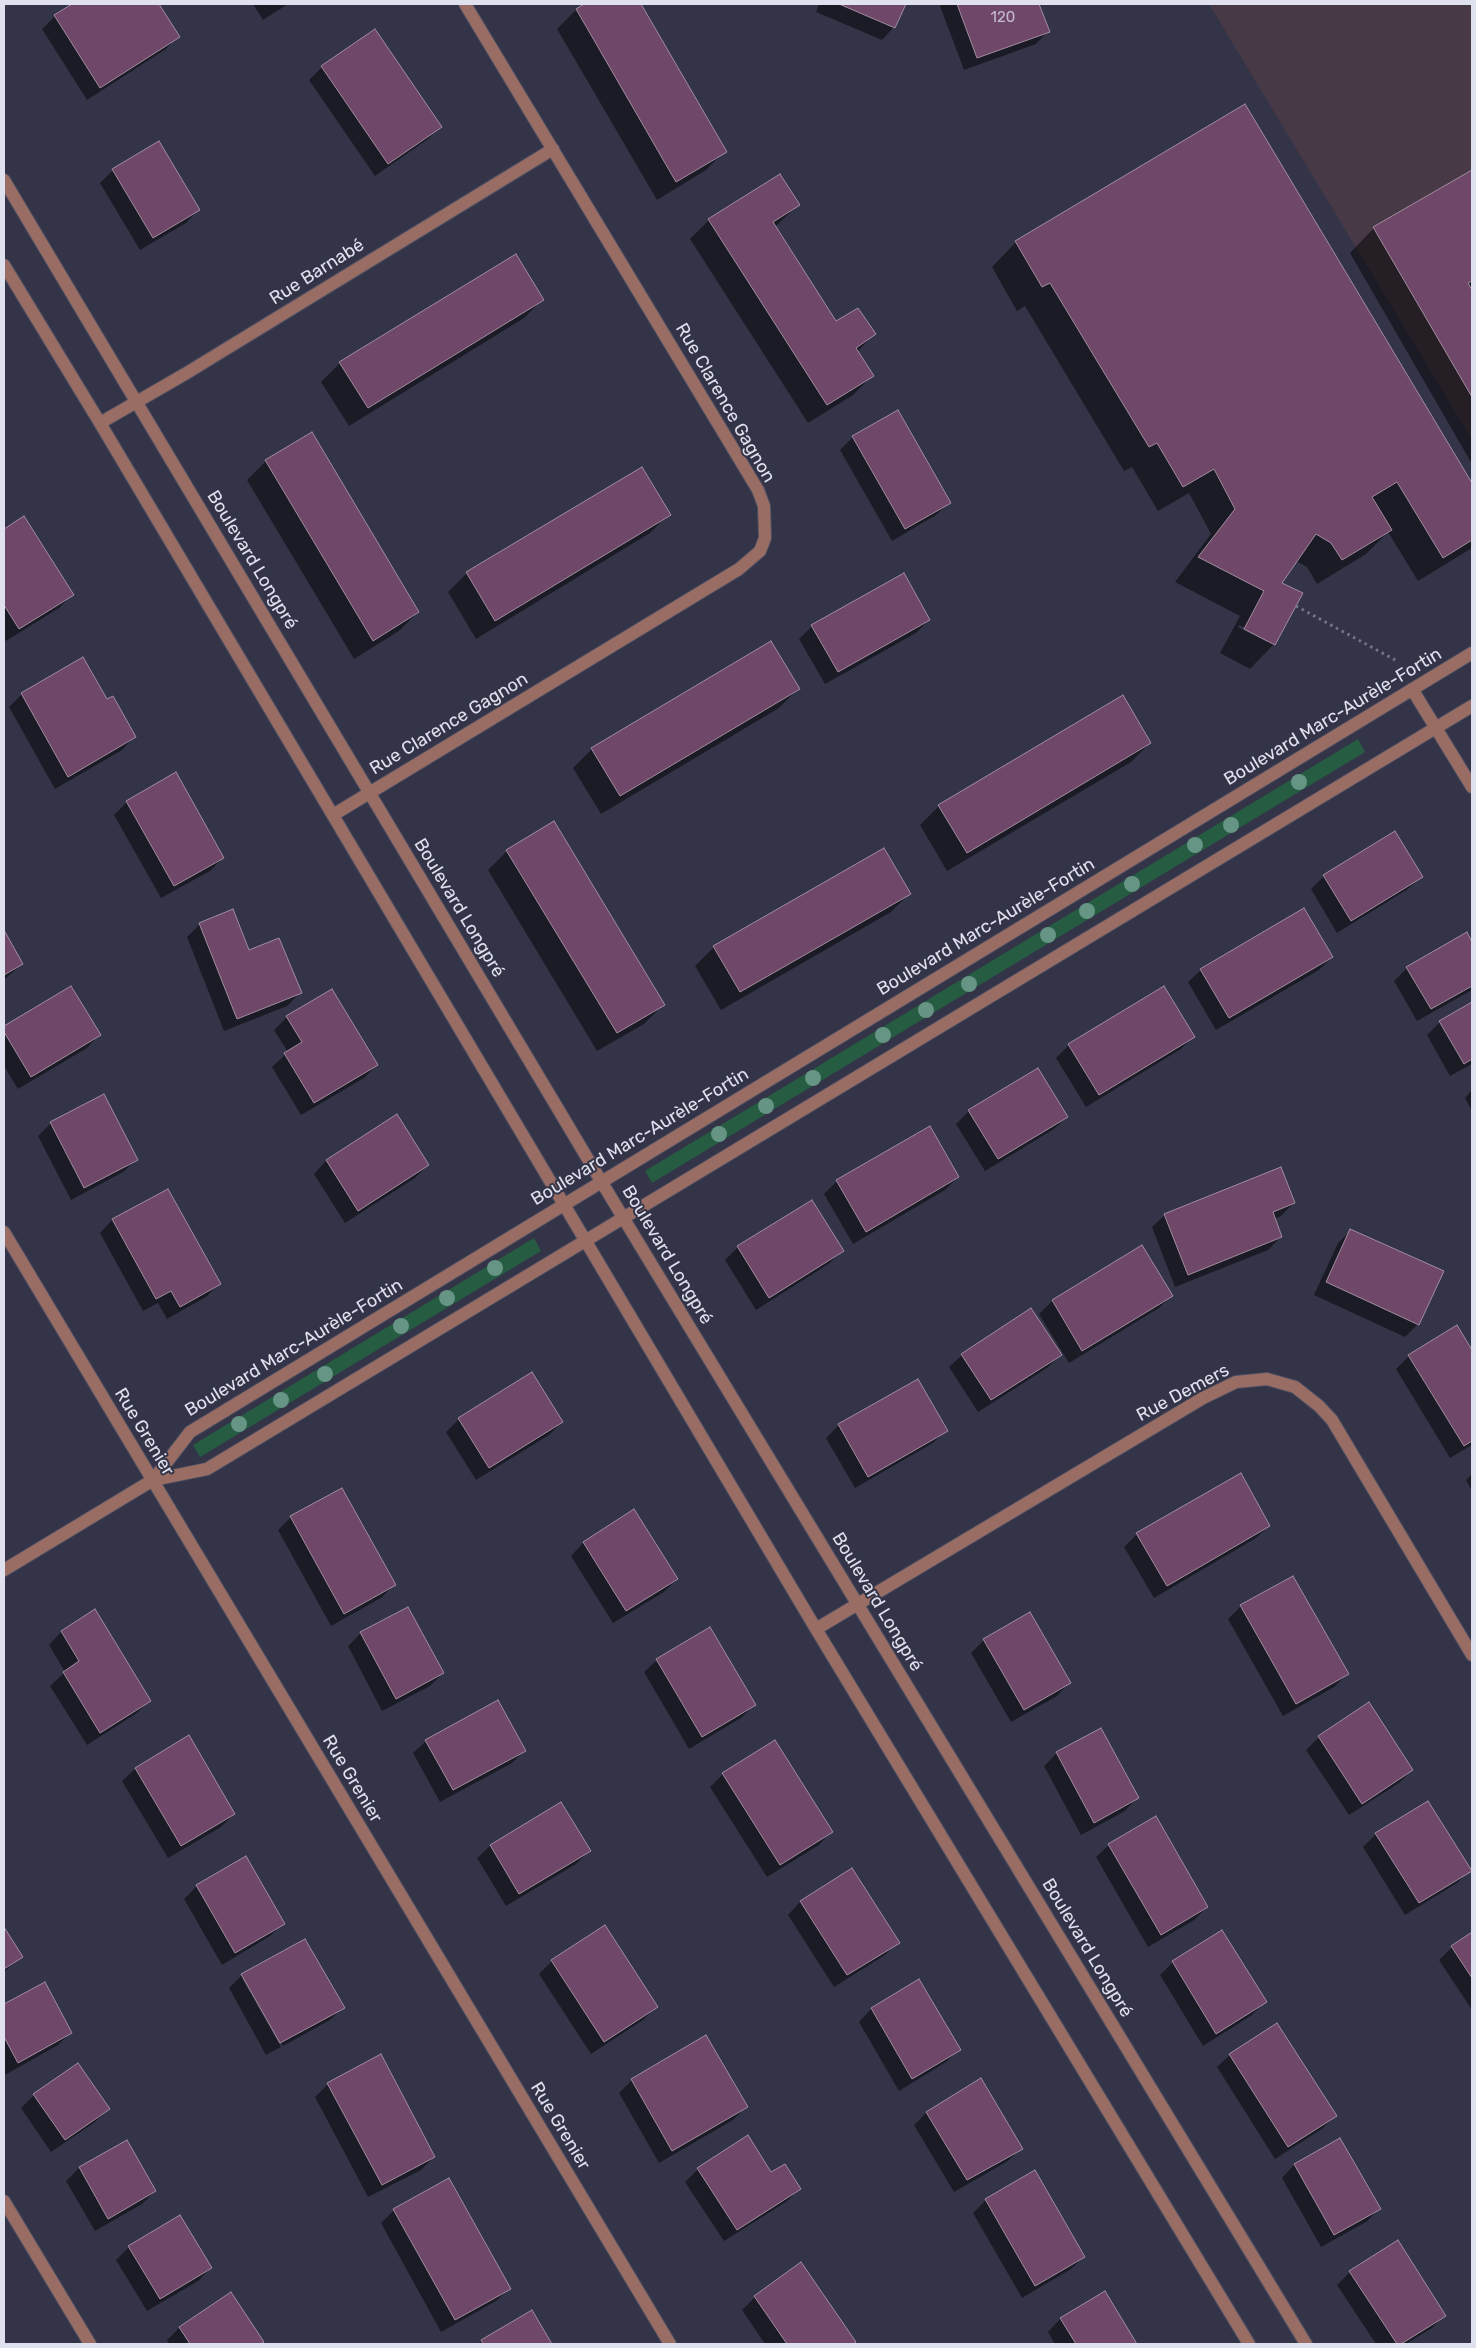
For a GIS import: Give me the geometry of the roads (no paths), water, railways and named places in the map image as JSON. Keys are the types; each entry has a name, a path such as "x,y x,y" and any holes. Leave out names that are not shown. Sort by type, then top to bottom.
{"street":[{"name":"Rue Clarence Gagnon","path":"333,815 739,569 760,551 765,538 764,506 758,490 466,4"},
{"name":"Rue Barnabé","path":"100,424 553,149"},
{"name":"Boulevard Longpré","path":"4,180 601,1181 1306,2344"},
{"path":"4,265 816,1629 1249,2344"},
{"name":"Boulevard Marc-Aurèle-Fortin","path":"152,1480 190,1432 564,1203 1472,654"},
{"path":"1412,689 1472,787"},
{"path":"4,1570 152,1480 207,1469 1472,706"},
{"name":"Rue Grenier","path":"4,1232 670,2344"},
{"name":"Rue Demers","path":"816,1629 1203,1398 1236,1382 1267,1379 1295,1387 1319,1406 1332,1420 1472,1655"},
{"path":"4,2201 90,2344"}]}
